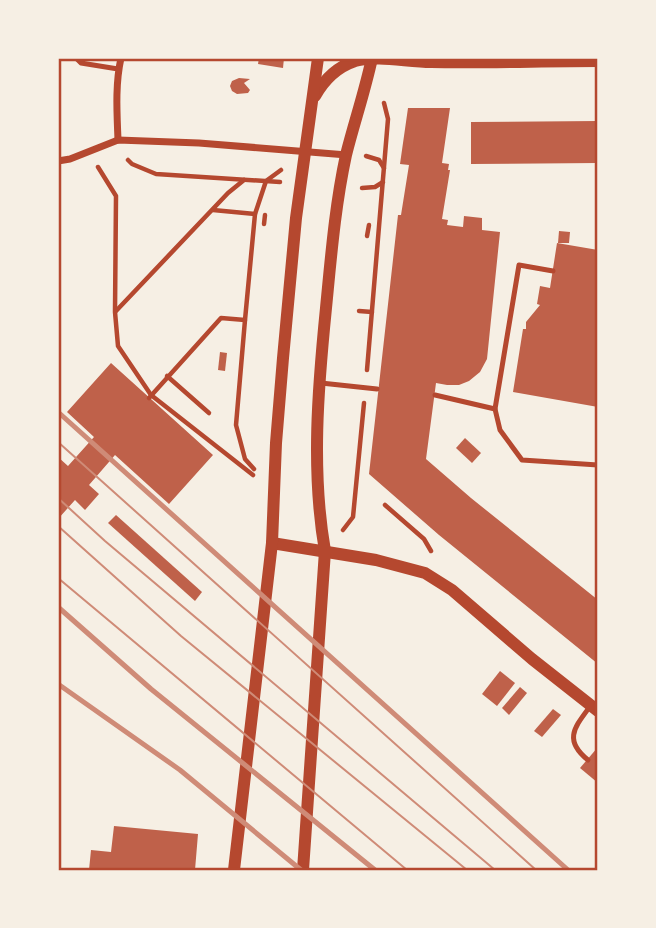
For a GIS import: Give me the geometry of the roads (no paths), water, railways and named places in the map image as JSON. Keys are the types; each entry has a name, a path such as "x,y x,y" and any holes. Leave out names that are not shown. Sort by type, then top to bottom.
{"street":[{"path":"118,140 118,69 121,58"},
{"path":"234,864 272,543 283,358 304,151 318,58"},
{"path":"312,102 321,84 334,72 354,62 372,58 434,62 598,61"},
{"path":"303,870 325,551 319,519 318,382 335,222 346,155 372,58"},
{"path":"58,161 71,159 118,140 199,143 346,155"},
{"path":"272,543 376,560 425,573 452,590 532,659 595,708"}],"lane":[{"path":"76,58 81,63 118,69"},
{"path":"553,271 519,265 495,409 499,430 522,460 598,465"},
{"path":"318,382 377,390"},
{"path":"435,395 495,409"},
{"path":"588,760 579,753 573,740 573,731 595,708"}],"tram line":[{"path":"58,442 536,870"},
{"path":"58,498 105,541 495,870"},
{"path":"58,526 181,636 467,870"},
{"path":"58,578 407,870"}],"railway":[{"path":"58,412 568,870"},
{"path":"58,607 151,689 375,870"},
{"path":"58,684 180,770 301,870"}]}
